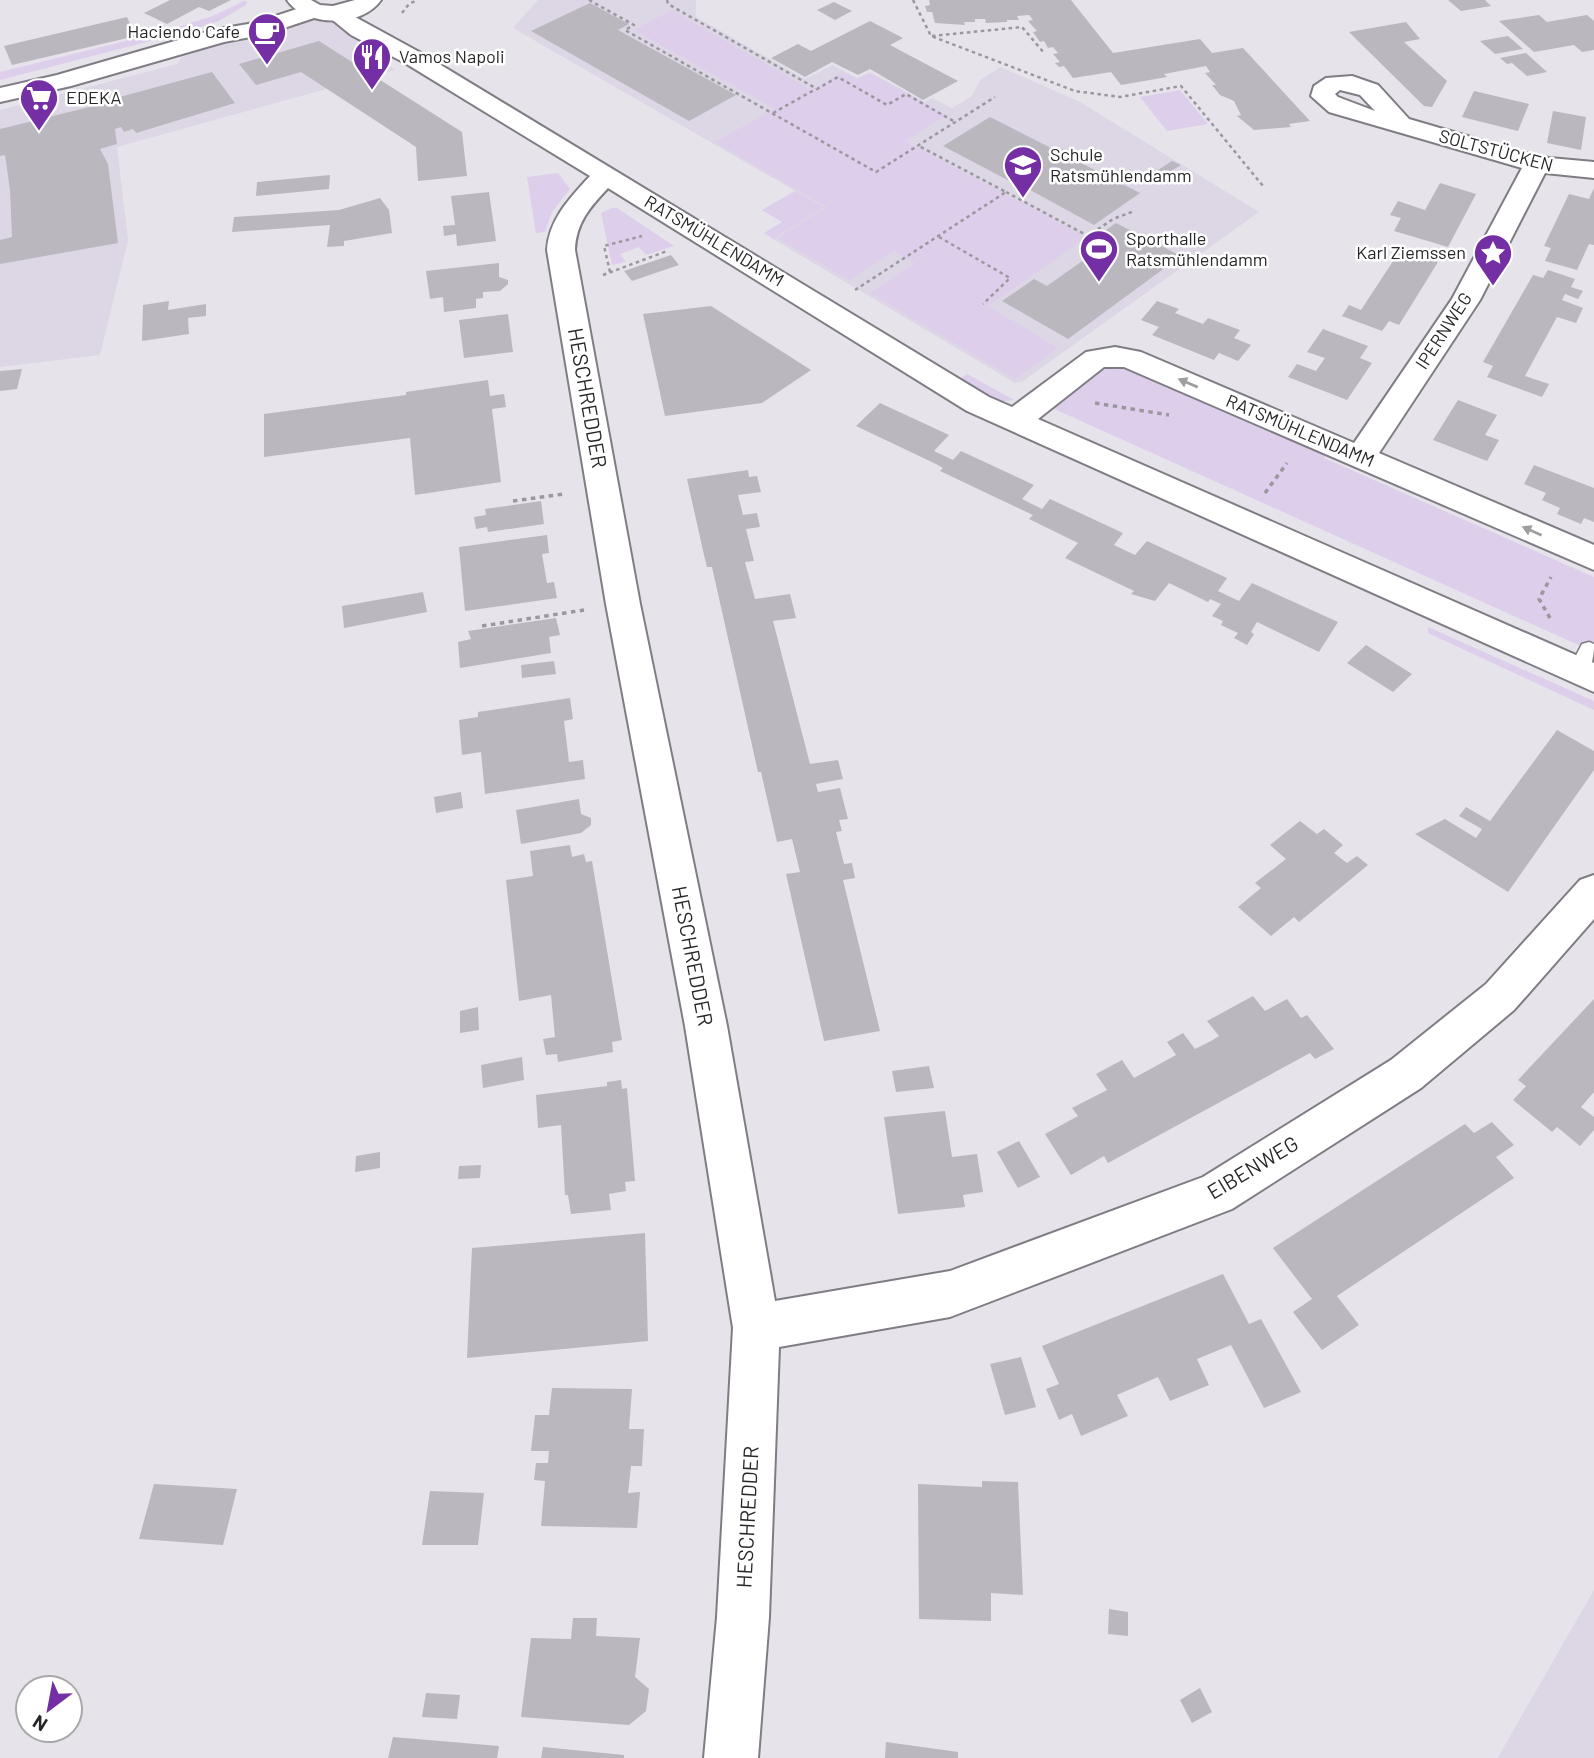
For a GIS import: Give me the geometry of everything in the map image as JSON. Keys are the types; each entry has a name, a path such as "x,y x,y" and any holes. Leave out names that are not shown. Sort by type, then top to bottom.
{"street":[{"path":"221,36 246,20 289,0"},
{"name":"RATSMÜHLENDAMM","path":"315,8 358,8 373,0 383,22 413,58"},
{"path":"0,94 62,81 221,36 258,29 315,8"},
{"name":"RATSMÜHLENDAMM","path":"315,8 413,58 827,309 945,385 1016,420 1244,522 1587,666"},
{"name":"SOLTSTÜCKEN","path":"1400,124 1537,164 1594,170"},
{"name":"IPERNWEG","path":"1361,456 1466,300 1537,164"},
{"name":"HESCHREDDER","path":"606,174 571,216 560,238 623,604 706,1026 756,1328 743,1617 731,1758"},
{"name":"RATSMÜHLENDAMM","path":"1016,420 1096,359 1115,356 1131,359 1594,558"},
{"name":"EIBENWEG","path":"756,1328 950,1294 1216,1194 1406,1074 1500,997 1594,892"}],"path":[{"path":"409,4 417,0"},
{"path":"589,0 634,25 625,30 876,172 995,97"},
{"path":"667,0 668,4 817,89"},
{"path":"913,0 931,36 1075,91 1119,97 1181,86 1263,186"},
{"path":"931,36 1023,27 1045,54"},
{"path":"773,113 838,77 887,105 906,94 956,122"},
{"path":"918,145 1088,236 1112,219 1133,211"},
{"path":"827,309 1006,192"},
{"path":"610,272 604,246 648,234"},
{"path":"567,288 708,236"},
{"path":"939,237 1010,278 983,304"},
{"path":"1244,522 1294,454"},
{"path":"513,501 603,488"},
{"path":"482,626 623,604"}],"shaded area":[{"name":"Schule Ratsmühlendamm","path":"538,0 696,0 696,17 805,79 833,65 857,78 870,72 925,102 932,98 952,108 972,96 980,80 1001,67 1080,102 1259,212 1023,381 1015,383 773,239 823,207 513,28"},
{"path":"247,1 246,5 219,21 175,35 171,29 213,16"},
{"path":"672,10 811,90 843,72 857,80 870,73 946,115 905,141 1087,237 988,306 1058,348 1015,379 870,293 915,263 894,251 849,280 778,238 827,207 715,142 775,109 634,30"},
{"path":"322,20 338,24 395,70 117,147 128,240 100,355 0,367 0,110 177,64 182,57 283,24"},
{"path":"158,33 162,38 0,80 0,72"},
{"path":"1180,90 1208,124 1167,131 1140,97"},
{"path":"558,173 570,189 552,212 545,232 536,233 527,177"},
{"path":"795,191 824,207 773,239 764,233 782,222 762,210"},
{"path":"617,208 674,246 646,255 639,247 620,254 626,262 612,265 601,213"},
{"path":"1105,365 1127,365 1327,453 1324,458 1594,577 1594,652 1052,408"},
{"path":"967,374 1014,400 999,402 954,383"},
{"path":"1428,627 1594,701 1594,710 1428,633"},
{"path":"1594,1590 1594,1758 1498,1758 1498,1757"}],"building":[{"path":"170,0 231,0 209,11 199,7 167,24 144,13"},
{"path":"929,0 1071,0 1113,53 1200,39 1212,53 1243,48 1310,121 1289,124 1291,127 1254,130 1237,116 1241,115 1234,101 1220,95 1212,85 1216,85 1205,73 1210,72 1206,66 1164,74 1167,77 1121,85 1111,72 1073,78 1064,66 1059,67 1055,63 1060,62 1053,54 1058,53 1053,47 1048,48 1044,41 1040,42 1033,32 1037,31 1028,21 1033,20 1029,15 1017,16 1019,20 1007,22 986,23 985,19 975,19 975,22 964,22 965,25 935,23 932,12 927,12 925,6 930,5"},
{"path":"1448,0 1485,0 1491,6 1461,11"},
{"path":"834,2 852,11 835,20 817,10"},
{"path":"590,3 629,24 618,30 736,95 689,121 531,31"},
{"path":"1539,15 1547,22 1587,15 1594,21 1594,50 1582,52 1574,45 1534,52 1499,21"},
{"path":"127,17 136,36 12,65 4,46"},
{"path":"870,21 903,38 890,45 958,81 923,100 870,69 858,75 832,62 805,77 771,58 798,44 811,51"},
{"path":"1406,22 1420,39 1404,42 1447,81 1432,107 1424,106 1349,32"},
{"path":"1508,36 1523,49 1495,54 1480,41"},
{"path":"319,41 462,132 467,176 418,181 416,147 301,72 256,85 239,64"},
{"path":"1526,53 1547,72 1527,76 1512,63 1507,64 1500,58"},
{"path":"212,72 235,103 136,133 133,129 124,132 121,127 115,129 117,144 100,149 108,164 118,243 0,264 0,240 12,237 10,190 5,155 0,156 0,129 106,103"},
{"path":"1474,91 1529,104 1518,131 1462,117"},
{"path":"1553,111 1586,117 1581,150 1547,143"},
{"path":"990,117 1053,149 1072,150 1077,155 1075,160 1140,193 1094,225 943,146"},
{"path":"1172,161 1181,165 1166,174 1158,170"},
{"path":"330,175 329,189 256,196 257,182"},
{"path":"1440,183 1476,194 1448,247 1394,231 1401,218 1390,215 1398,201 1425,210"},
{"path":"1594,188 1594,245 1589,244 1577,270 1545,261 1551,248 1544,246 1569,194 1589,199"},
{"path":"489,192 496,241 457,246 456,234 444,236 443,226 455,225 451,196"},
{"path":"380,198 389,210 392,233 344,241 344,246 327,247 330,225 232,232 234,217 339,210"},
{"name":"Sporthalle Ratsmühlendamm","path":"1116,223 1181,256 1068,339 1002,301 1034,279 1047,286 1102,247 1090,241"},
{"path":"1401,249 1438,262 1399,325 1389,321 1382,331 1342,316 1349,305 1361,310"},
{"path":"671,255 679,265 632,281 624,271"},
{"path":"499,263 499,277 508,280 508,284 500,291 483,292 483,298 476,299 476,308 444,312 443,297 430,299 426,271"},
{"path":"1548,270 1575,279 1571,287 1583,291 1578,299 1565,294 1562,300 1583,308 1576,323 1557,317 1525,376 1549,384 1542,397 1487,377 1493,366 1483,362 1533,275 1543,278"},
{"path":"169,301 168,310 206,304 206,316 188,318 189,334 142,341 143,305"},
{"path":"1157,301 1179,309 1175,313 1203,324 1208,318 1240,330 1234,338 1251,345 1238,361 1219,353 1214,360 1152,335 1159,327 1141,320"},
{"path":"711,306 811,370 762,403 665,416 643,314"},
{"path":"508,314 513,352 464,358 459,320"},
{"path":"1323,329 1368,346 1360,358 1372,363 1347,400 1288,377 1297,364 1316,371 1325,358 1307,352"},
{"path":"22,369 17,389 0,391 0,371"},
{"path":"488,380 490,396 504,394 506,407 492,409 501,482 415,495 410,438 264,457 264,414 406,395 406,392"},
{"path":"1458,400 1497,415 1485,435 1499,440 1487,461 1433,440"},
{"path":"880,403 949,435 934,451 953,460 961,451 1034,485 1022,499 1042,509 1050,499 1123,533 1114,545 1135,555 1147,541 1227,578 1218,591 1239,601 1252,583 1338,622 1319,652 1257,622 1247,645 1234,638 1238,633 1221,625 1223,621 1212,616 1221,604 1210,599 1208,602 1169,583 1155,601 1131,594 1134,591 1065,558 1078,543 1029,519 1033,515 940,471 943,468 936,464 856,426"},
{"path":"1534,465 1594,488 1594,522 1584,518 1581,524 1557,514 1560,508 1542,500 1546,493 1524,484"},
{"path":"748,470 749,477 757,476 761,492 738,495 743,515 757,513 760,527 746,529 754,561 745,562 755,599 790,594 796,618 773,621 810,764 838,760 843,779 816,784 818,792 840,788 848,819 839,820 842,831 836,832 844,864 852,863 855,878 843,880 880,1031 824,1041 786,874 800,872 792,839 777,842 761,772 758,772 712,567 707,567 704,555 687,479"},
{"path":"541,501 544,524 488,532 487,527 476,529 474,517 486,515 485,509"},
{"path":"547,535 549,553 542,554 547,583 554,582 557,598 465,611 459,547"},
{"path":"423,592 427,612 344,628 342,606"},
{"path":"556,618 560,635 549,637 551,653 460,668 458,642 471,639 468,631"},
{"path":"1366,645 1412,674 1393,692 1347,663"},
{"path":"554,661 556,674 522,678 521,665"},
{"path":"570,698 573,719 564,721 569,762 583,760 585,779 485,794 481,752 462,755 459,720 478,717 478,712"},
{"path":"1557,730 1594,751 1594,770 1508,892 1415,834 1445,819 1476,838 1482,829 1459,816 1466,807 1490,821"},
{"path":"461,792 463,808 436,813 434,797"},
{"path":"579,799 581,814 591,818 591,825 581,833 521,844 516,810"},
{"path":"1300,821 1317,834 1324,829 1343,845 1334,853 1347,863 1357,856 1368,865 1299,922 1294,917 1271,936 1238,907 1261,888 1255,883 1286,859 1270,845"},
{"path":"570,845 572,857 584,854 586,862 592,861 622,1040 612,1042 613,1052 558,1062 557,1054 546,1055 543,1039 555,1037 551,995 519,1001 506,880 533,876 530,851"},
{"path":"1253,996 1265,1011 1287,999 1301,1018 1307,1015 1334,1049 1315,1059 1310,1053 1108,1163 1104,1156 1071,1175 1045,1134 1078,1116 1072,1108 1107,1090 1096,1074 1122,1060 1134,1078 1176,1055 1167,1042 1183,1033 1195,1049 1219,1036 1207,1021"},
{"path":"1594,999 1594,1092 1581,1107 1594,1117 1594,1130 1580,1146 1557,1127 1552,1132 1513,1100 1526,1086 1518,1080"},
{"path":"478,1007 479,1030 460,1033 460,1011"},
{"path":"522,1057 524,1080 483,1088 481,1065"},
{"path":"929,1066 934,1088 896,1092 892,1071"},
{"path":"621,1080 622,1089 627,1088 635,1181 625,1182 626,1191 609,1194 611,1210 571,1214 568,1195 565,1195 561,1125 538,1128 536,1095 607,1086 607,1082"},
{"path":"945,1111 952,1157 977,1154 983,1192 963,1195 965,1207 898,1214 884,1117"},
{"path":"1492,1122 1514,1145 1496,1157 1514,1178 1337,1296 1359,1325 1322,1350 1293,1312 1312,1299 1273,1248 1465,1124 1474,1133"},
{"path":"1019,1141 1040,1177 1018,1188 997,1152"},
{"path":"380,1152 380,1168 355,1172 356,1156"},
{"path":"481,1165 480,1178 458,1179 459,1166"},
{"path":"645,1233 648,1341 467,1358 472,1248"},
{"path":"1223,1274 1249,1324 1261,1319 1301,1392 1264,1408 1231,1345 1197,1359 1209,1385 1170,1401 1158,1377 1117,1395 1128,1416 1081,1436 1072,1414 1059,1420 1046,1389 1059,1384 1042,1346"},
{"path":"1021,1357 1036,1407 1005,1415 990,1364"},
{"path":"552,1388 632,1389 629,1429 644,1429 642,1466 631,1466 628,1493 640,1492 637,1528 541,1526 545,1481 534,1480 536,1463 548,1463 549,1451 531,1451 535,1415 549,1415"},
{"path":"982,1481 1018,1482 1023,1595 991,1593 991,1621 919,1619 918,1484 982,1487"},
{"path":"154,1484 237,1489 223,1545 139,1539"},
{"path":"430,1491 484,1493 478,1545 422,1545"},
{"path":"1109,1609 1128,1612 1128,1636 1108,1634"},
{"path":"573,1618 597,1618 596,1636 640,1638 635,1677 649,1689 646,1711 629,1725 521,1717 531,1638 571,1639"},
{"path":"1200,1688 1212,1712 1192,1723 1180,1700"},
{"path":"426,1693 460,1695 457,1719 422,1717"},
{"path":"393,1737 499,1746 497,1758 388,1758"},
{"path":"886,1742 958,1752 958,1758 885,1758"},
{"path":"543,1747 624,1755 624,1758 541,1758"}],"place":[{"name":"Haciendo Cafe","path":"267,66"},
{"name":"Vamos Napoli","path":"372,91"},
{"name":"EDEKA","path":"39,132"},
{"name":"Schule Ratsmühlendamm","path":"1023,199"},
{"name":"Sporthalle Ratsmühlendamm","path":"1099,283"},
{"name":"Karl Ziemssen","path":"1493,287"}]}
